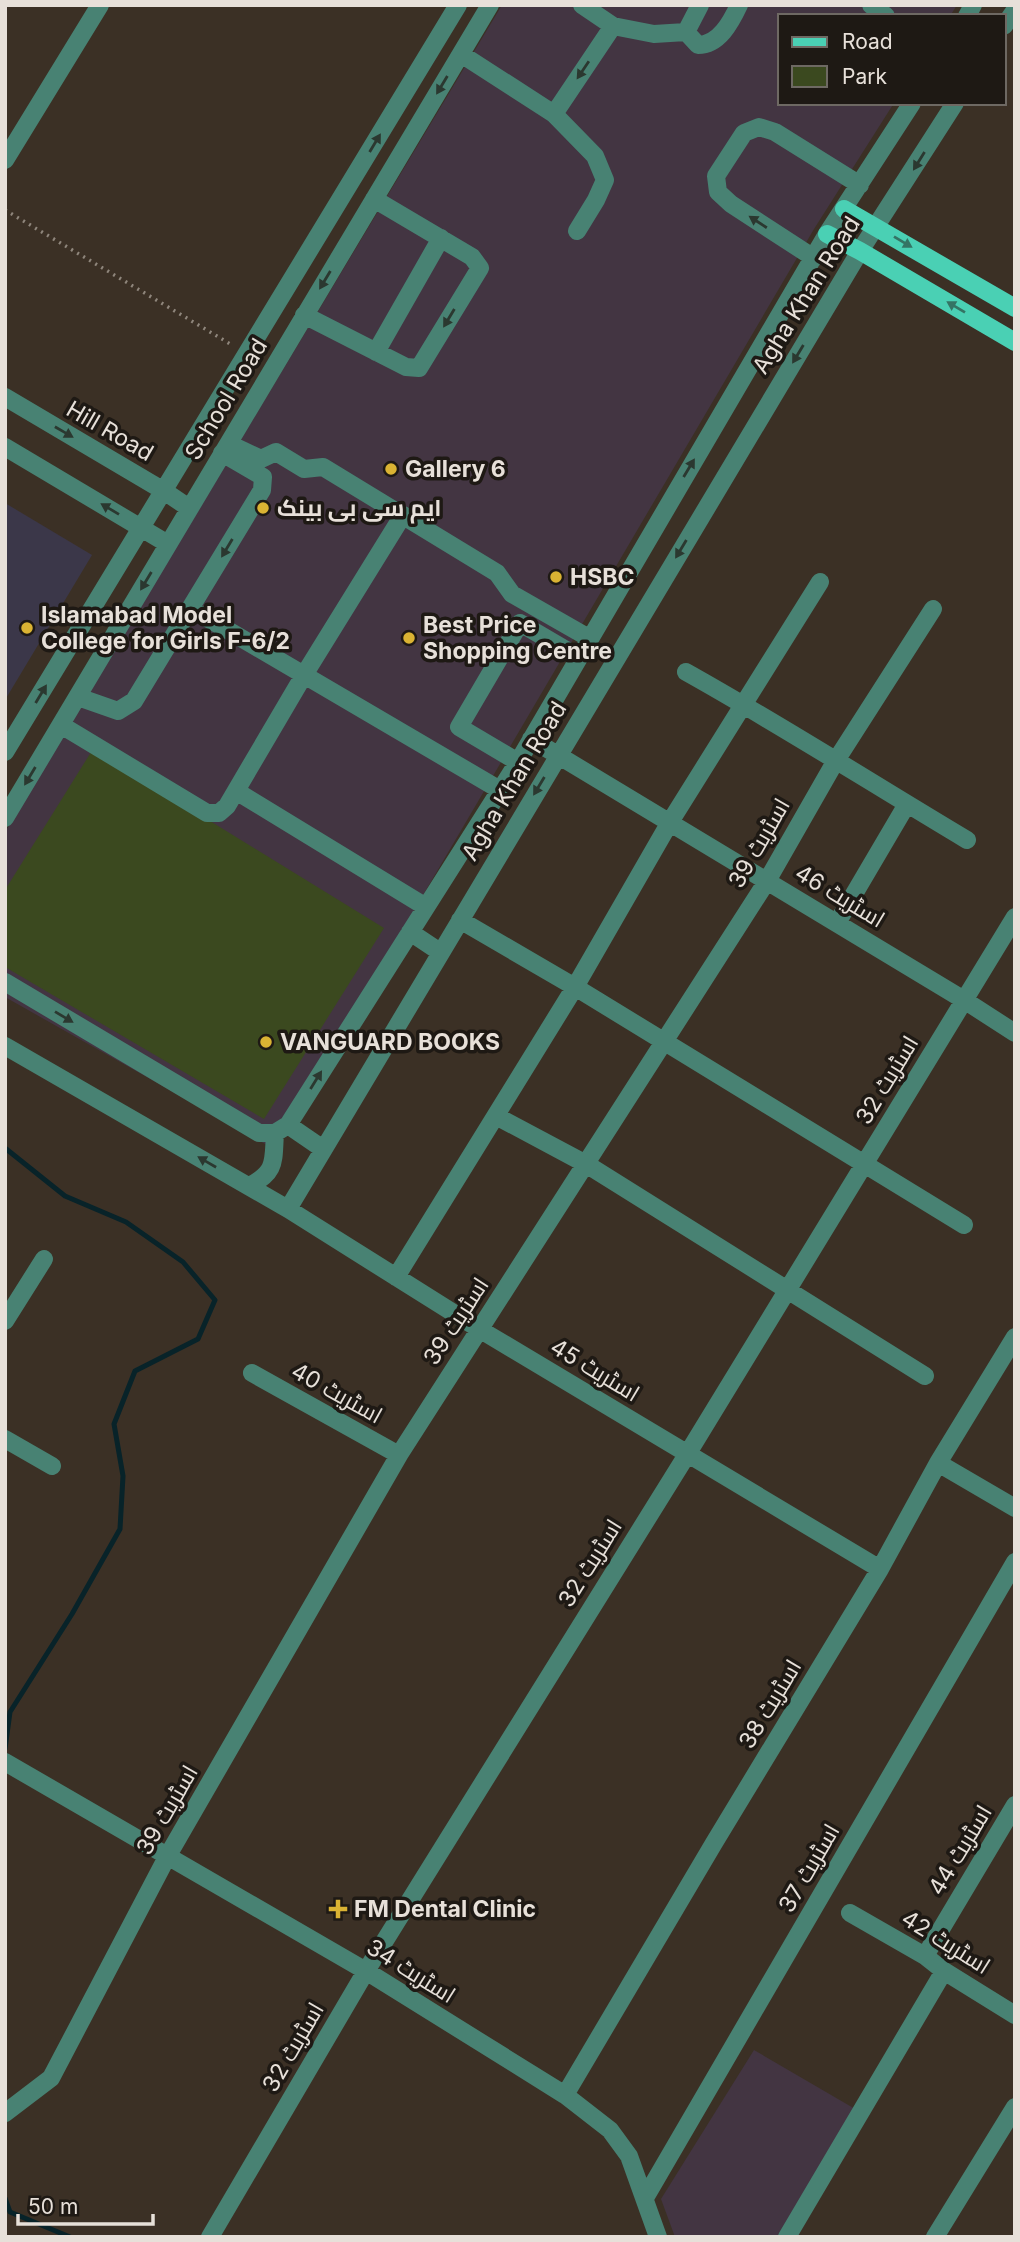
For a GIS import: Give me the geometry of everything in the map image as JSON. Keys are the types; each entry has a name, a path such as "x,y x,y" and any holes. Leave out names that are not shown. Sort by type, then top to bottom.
{"main road":[{"path":"844,209 1015,308"},
{"path":"827,234 1015,342"}],"street":[{"path":"5,160 100,5"},
{"name":"School Road","path":"5,752 458,5"},
{"name":"School Road","path":"5,818 490,5"},
{"path":"582,5 613,26 654,33 686,32"},
{"path":"686,32 700,5"},
{"path":"686,32 698,46 708,45 724,31 739,5"},
{"path":"554,114 613,26"},
{"path":"461,54 554,114 595,156 605,180 596,201 577,231"},
{"name":"Agha Khan Road","path":"281,1129 518,762 827,234 911,105"},
{"name":"Agha Khan Road","path":"288,1209 860,251 954,105"},
{"path":"814,258 731,204 718,192 716,176 744,133 759,127 775,132 860,184"},
{"path":"361,167 384,181"},
{"path":"304,315 406,367 419,368 480,268 472,257 374,199"},
{"path":"376,352 441,238"},
{"name":"Hill Road","path":"5,397 189,508"},
{"path":"5,447 168,544"},
{"path":"226,449 261,459 276,452 304,470 323,467 497,573 512,594 589,638"},
{"path":"78,697 118,711 134,701 262,490 263,477 226,449"},
{"path":"61,725 207,813 219,813 227,806 403,515"},
{"path":"396,1277 575,987 670,822 820,582"},
{"path":"190,608 500,790"},
{"name":"اسٹریٹ 39","path":"5,2113 51,2078 167,1857 399,1455 767,881 835,762 933,609"},
{"path":"518,762 459,727 520,624 578,657"},
{"path":"686,672 744,704 835,762 967,840"},
{"name":"اسٹریٹ 46","path":"531,739 1015,1033"},
{"path":"236,791 426,907"},
{"path":"837,923 907,804"},
{"name":"اسٹریٹ 32","path":"210,2237 366,1971 688,1453 1015,917"},
{"path":"460,920 575,987 964,1225"},
{"path":"410,932 440,952"},
{"path":"5,982 259,1133 281,1129 323,1149"},
{"path":"5,1046 288,1209"},
{"path":"496,1116 586,1164 925,1376"},
{"path":"249,1186 264,1178 273,1164 281,1129"},
{"name":"اسٹریٹ 45","path":"288,1209 479,1329 880,1569"},
{"path":"5,1321 44,1259"},
{"name":"اسٹریٹ 38","path":"565,2095 880,1569 938,1463 1015,1337"},
{"name":"اسٹریٹ 40","path":"252,1373 399,1455"},
{"path":"5,1439 52,1466"},
{"path":"938,1463 1015,1508"},
{"name":"اسٹریٹ 37","path":"645,2198 1015,1562"},
{"name":"اسٹریٹ 34","path":"10,1765 366,1971 565,2095 610,2130 629,2156 659,2237"},
{"name":"اسٹریٹ 44","path":"925,1956 1015,1805"},
{"name":"اسٹریٹ 42","path":"850,1913 925,1956 944,1971 1015,2015"},
{"path":"787,2237 944,1971"},
{"path":"935,2237 1015,2106"}],"path":[{"path":"5,210 247,354"}],"shaded area":[{"path":"502,5 957,5 951,14 778,14 778,105 893,105 814,229 274,1149 5,997 5,832"},
{"name":"Islamabad Model College for Girls F-6/2","path":"5,503 92,555 5,700"},
{"path":"754,2050 862,2113 787,2237 675,2237 661,2199"}],"green space":[{"path":"93,749 384,928 264,1119 5,967 5,890"}],"waterway":[{"path":"5,1148 65,1196 126,1222 183,1262 215,1300 198,1339 135,1371 114,1424 123,1476 120,1529 72,1614 10,1712 5,1749"},
{"path":"5,2198 10,2212 70,2237"}],"place":[{"name":"Gallery 6","path":"391,469"},
{"name":"ایم سی بی بینک","path":"263,508"},
{"name":"HSBC","path":"556,577"},
{"name":"Islamabad Model College for Girls F-6/2","path":"27,628"},
{"name":"Best Price Shopping Centre","path":"409,638"},
{"name":"VANGUARD BOOKS","path":"266,1042"},
{"name":"FM Dental Clinic","path":"338,1909"}]}
